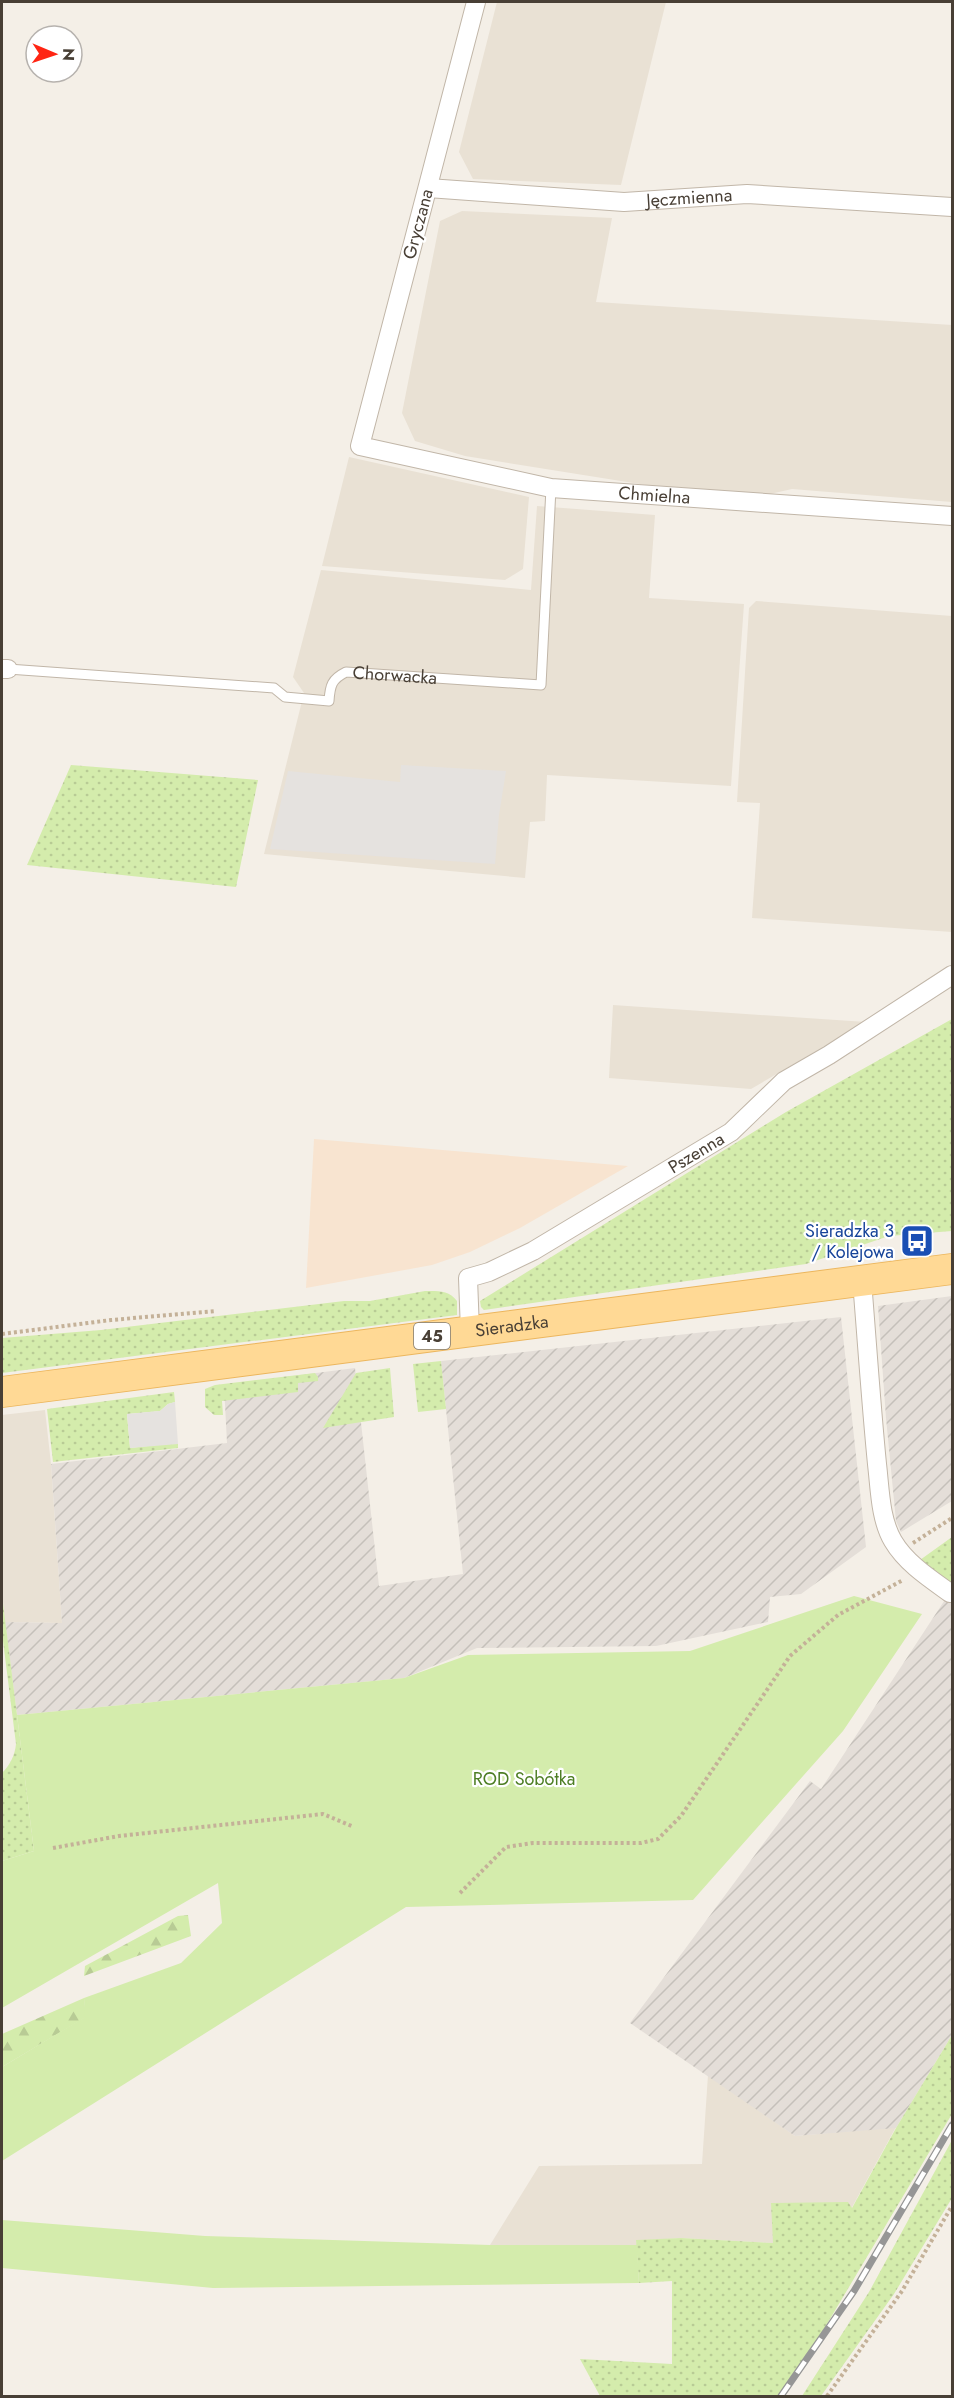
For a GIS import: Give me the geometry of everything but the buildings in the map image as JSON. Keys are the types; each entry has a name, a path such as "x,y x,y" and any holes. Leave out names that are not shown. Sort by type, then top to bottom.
{"main road":[{"name":"Sieradzka","path":"2,1392 952,1269"}],"street":[{"name":"Gryczana","path":"360,446 476,2"},
{"name":"Jęczmienna","path":"428,188 624,202 747,194 952,207"},
{"name":"Chmielna","path":"360,446 551,488 952,516"},
{"name":"Pszenna","path":"470,1331 468,1278 489,1272 533,1251 731,1132 784,1080 829,1055 952,975"},
{"path":"862,1281 882,1505 888,1531 900,1551 919,1571 950,1593"}],"lane":[{"name":"Chorwacka","path":"5,669 274,688 285,697 329,700 330,685 334,678 346,672 541,685 551,488"}],"path":[{"path":"2,1334 111,1320 216,1311"},
{"path":"900,1551 952,1518"},
{"path":"460,1893 506,1848 533,1843 641,1844 658,1839 681,1816 790,1656 838,1615 881,1594 919,1571"},
{"path":"53,1848 119,1836 323,1814 354,1827"},
{"path":"827,2397 902,2292 952,2206"}],"shaded area":[{"path":"497,2 666,2 621,185 473,179 459,152"},
{"path":"462,211 612,218 596,302 952,325 952,502 792,489 757,497 715,496 465,456 415,441 402,413 440,221"},
{"path":"349,457 529,497 523,569 505,580 322,566"},
{"path":"537,506 655,515 649,598 744,604 731,786 547,775 545,821 530,822 525,878 264,854 304,693 293,677 321,570 531,590"},
{"path":"756,601 952,616 952,932 752,918 760,803 737,802 749,608"},
{"path":"401,765 506,771 495,864 270,849 288,771 400,782"},
{"path":"613,1005 866,1022 751,1089 609,1078"},
{"path":"314,1139 628,1166 520,1228 470,1252 432,1265 306,1288"},
{"path":"952,1296 952,1501 901,1532 896,1521 878,1306"},
{"path":"841,1317 866,1547 801,1594 770,1597 768,1622 656,1646 477,1648 404,1678 17,1715 5,1622 62,1623 51,1464 227,1443 224,1385 355,1368 379,1586 463,1574 441,1361"},
{"path":"175,1402 178,1444 130,1448 127,1414 160,1411 168,1404"},
{"path":"45,1410 62,1623 5,1622 2,1592 2,1415"},
{"path":"952,1589 952,2035 896,2128 795,2136 630,2023 810,1781 821,1789"},
{"path":"708,2075 795,2136 896,2127 851,2209 773,2243 681,2238 636,2241 637,2245 490,2245 539,2166 702,2164"}],"green space":[{"path":"71,765 258,780 236,887 27,865"},
{"path":"952,1019 952,1231 889,1236 806,1264 484,1310 481,1307 480,1301 786,1112"},
{"path":"425,1291 443,1292 450,1295 457,1301 457,1315 2,1373 2,1338 101,1330 344,1301 370,1301"},
{"path":"441,1361 446,1409 418,1412 413,1364"},
{"path":"390,1368 394,1417 323,1428 356,1373"},
{"path":"315,1373 318,1381 298,1383 298,1392 222,1401 223,1415 214,1415 205,1407 205,1389 215,1385"},
{"path":"174,1392 175,1402 168,1404 160,1411 127,1414 130,1448 174,1443 178,1444 178,1448 53,1462 47,1409"},
{"path":"952,1537 952,1589 913,1565"},
{"path":"2,1595 34,1851 2,1861 2,1773 12,1760 16,1744 2,1633"},
{"name":"ROD Sobótka","path":"854,1596 922,1614 843,1731 693,1900 406,1907 2,2161 2,2067 85,2017 84,1998 181,1963 222,1923 218,1883 2,2008 2,1861 34,1851 17,1715 404,1678 468,1655 690,1651"},
{"path":"188,1915 191,1936 84,1976 85,1966 178,1916"},
{"path":"84,1998 86,2017 2,2067 2,2034"},
{"path":"952,2035 952,2114 824,2329 779,2396 600,2396 580,2359 672,2364 672,2281 639,2283 636,2240 681,2238 773,2243 771,2203 848,2202 852,2208 896,2128"},
{"path":"952,2140 952,2198 894,2294 821,2396 802,2396 869,2292"},
{"path":"2,2220 205,2236 490,2245 637,2245 639,2283 213,2288 2,2268"}],"railway":[{"path":"781,2396 854,2291 952,2125"}],"place":[{"name":"Sieradzka 3 / Kolejowa","path":"917,1241"}]}
